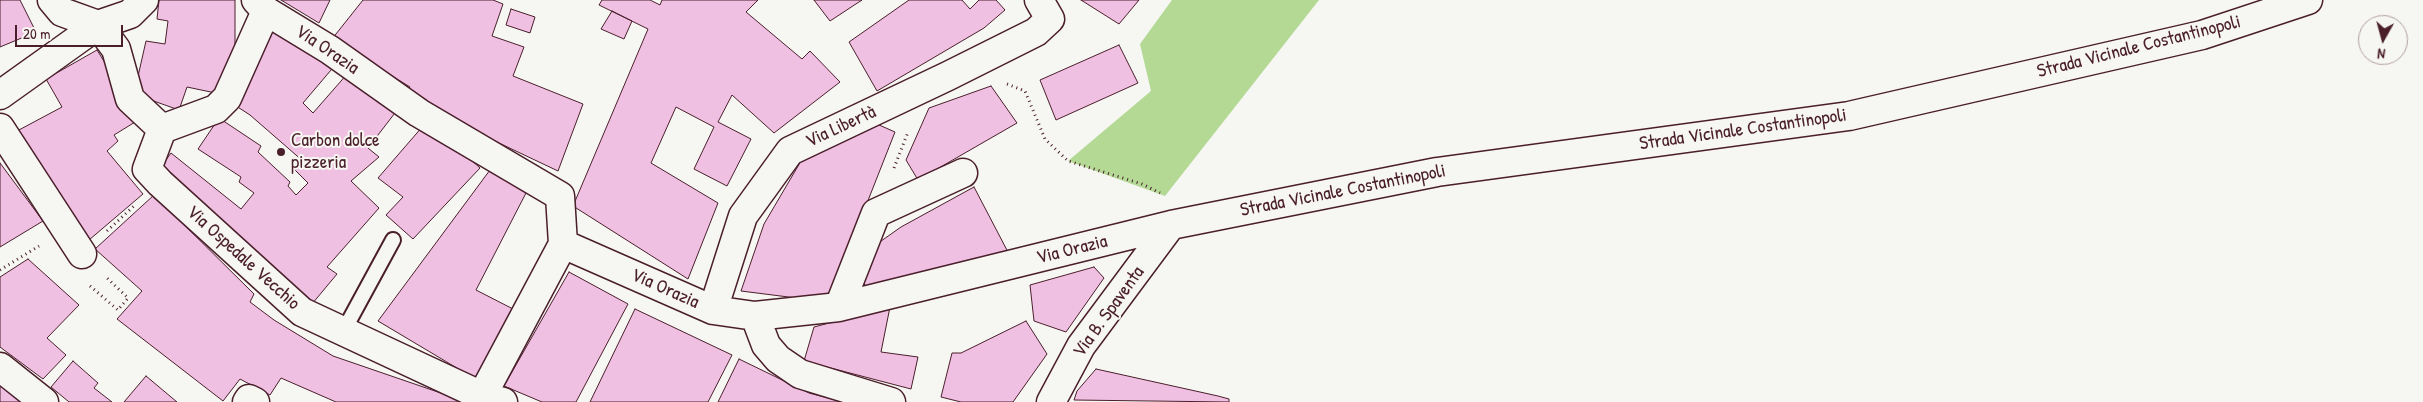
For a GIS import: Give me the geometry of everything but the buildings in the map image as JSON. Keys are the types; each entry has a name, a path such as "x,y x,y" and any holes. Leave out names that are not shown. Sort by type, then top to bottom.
{"street":[{"path":"52,0 62,12 98,25 116,49 130,99 162,129 216,109 227,98 261,5"},
{"path":"0,95 98,25 130,14 144,0"},
{"name":"Strada Vicinale Costantinopoli","path":"1172,226 1437,172 1849,116 2202,36 2308,0"},
{"name":"Via Orazia","path":"261,5 330,50 419,113 560,196 563,244 713,310 755,316 839,307 1172,226"},
{"name":"Via Libertà","path":"713,310 743,216 790,151 926,87 1036,32 1044,10"},
{"path":"0,128 82,254"},
{"name":"Via Ospedale Vecchio","path":"162,129 147,169 302,312 342,332 492,399"},
{"path":"839,307 876,213 963,173"},
{"name":"Via B. Spaventa","path":"1051,402 1081,346 1172,226"},
{"path":"492,399 563,244"},
{"path":"755,316 766,345 778,359 800,374 891,402"},
{"path":"0,367 44,402"},
{"path":"247,402 249,399 255,402"}],"lane":[{"path":"342,332 393,240"}],"path":[{"path":"998,81 1025,91 1045,139 1068,161 1142,184 1165,196 1172,226"},
{"path":"876,213 926,87"},
{"path":"128,298 82,254 160,183"}],"green space":[{"path":"1172,0 1319,0 1165,196 1068,161 1151,91 1140,44"}],"place":[{"name":"Carbon dolce pizzeria","path":"281,152"}]}
